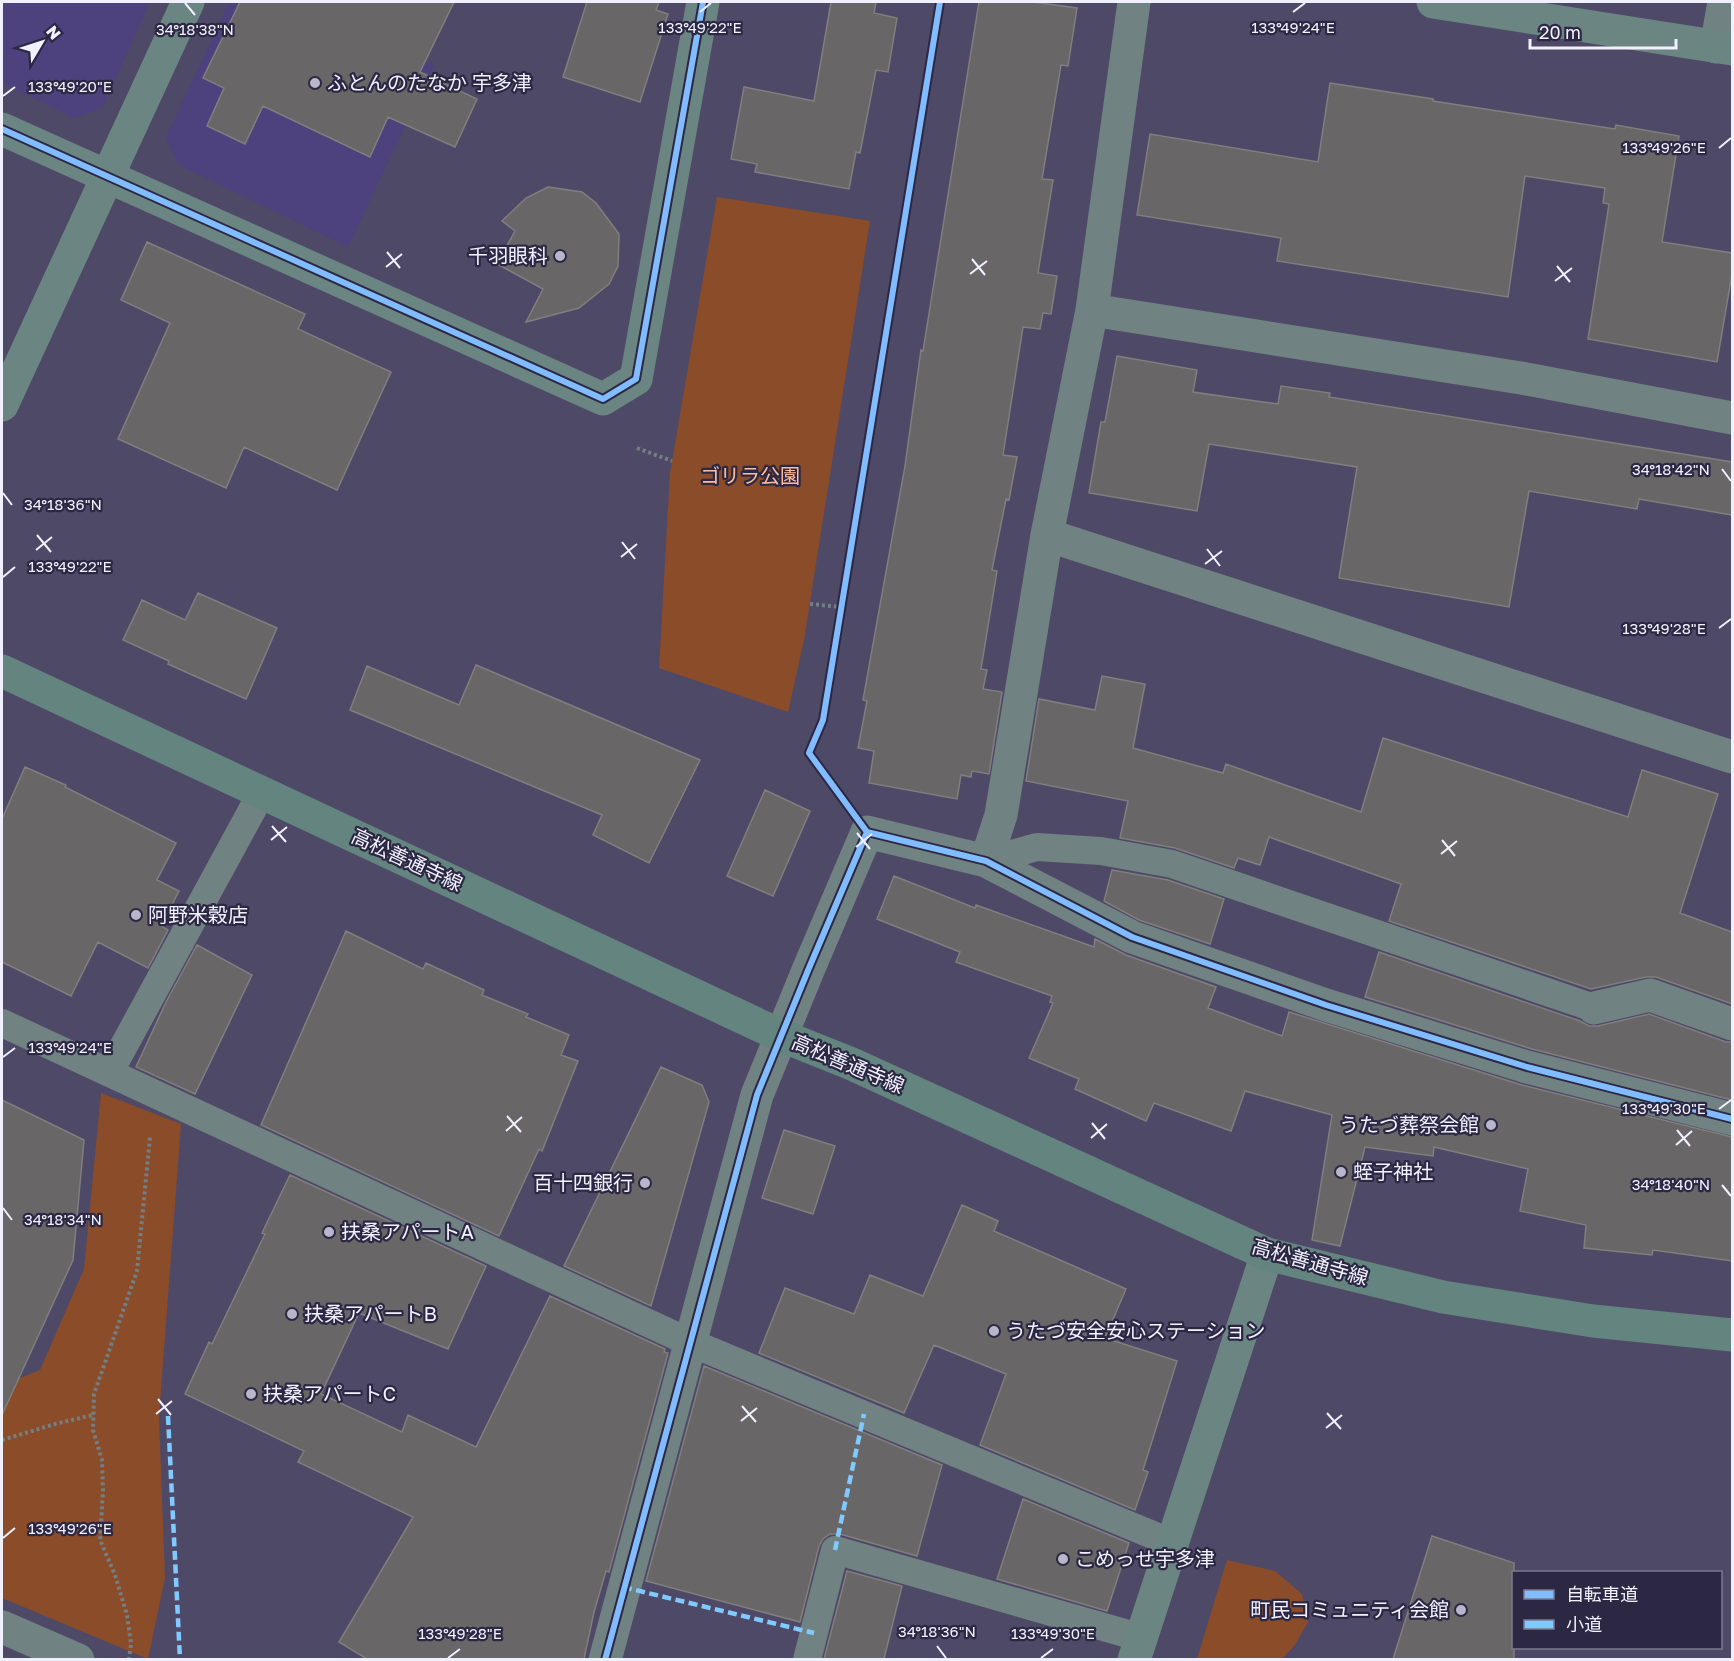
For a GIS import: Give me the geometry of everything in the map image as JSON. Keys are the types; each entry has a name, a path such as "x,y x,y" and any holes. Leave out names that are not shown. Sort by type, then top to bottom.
{"main road":[{"name":"高松善通寺線","path":"2,671 782,1036 852,1064 1267,1254 1443,1297 1593,1321 1732,1335"}],"street":[{"path":"2,405 188,2"},
{"path":"2,129 603,399 636,379 703,2"},
{"path":"986,861 1001,815 1047,535 1092,310 1134,2"},
{"path":"1433,2 1724,48 1724,2"},
{"path":"1092,310 1521,378 1732,418"},
{"path":"1047,535 1732,757"},
{"path":"604,1659 752,1114 809,968 867,832 986,861 1132,937 1326,1005 1527,1067 1732,1119"},
{"path":"1594,1008 1650,995 1732,1024"},
{"path":"1138,1648 1267,1254"},
{"path":"2,1627 78,1659"}],"lane":[{"path":"109,1073 262,792"},
{"path":"986,861 1037,847 1101,851 1172,864 1594,1008"},
{"path":"2,1023 689,1342 1172,1543"},
{"path":"807,1659 835,1550 1138,1648"}],"path":[{"path":"637,448 672,461"},
{"path":"840,618 844,595"},
{"path":"810,604 842,607"},
{"path":"129,1659 131,1644 127,1615 115,1575 100,1540 102,1460 93,1430 93,1415 94,1394 137,1271 154,1094"},
{"path":"2,1440 93,1415"}],"shaded area":[{"path":"2,2 150,2 103,107 75,118 2,83"},
{"path":"229,2 393,2 378,36 434,65 348,247 179,165 166,138"}],"green space":[{"name":"ゴリラ公園","path":"717,197 870,221 804,640 788,712 659,668 670,473"},
{"path":"101,1093 181,1124 159,1416 165,1578 148,1659 2,1598 2,1385 40,1370 84,1269"},
{"path":"1227,1560 1275,1571 1302,1594 1308,1622 1295,1645 1282,1659 1197,1659"}],"building":[{"path":"240,2 454,2 420,72 477,99 455,147 388,117 370,157 263,106 245,144 207,126 224,88 203,78"},
{"path":"587,2 659,2 656,10 668,14 640,102 563,77"},
{"path":"831,2 876,2 874,13 897,18 888,72 876,70 860,153 856,152 849,189 755,172 757,164 731,159 744,87 814,101"},
{"path":"979,2 1033,2 1077,8 1068,66 1061,65 1042,179 1053,180 1038,273 1057,276 1051,314 1043,313 1040,329 1023,327 1003,455 1017,457 992,570 997,571 981,669 987,670 983,689 1002,692 989,774 972,771 971,777 961,775 957,799 869,783 874,751 858,748 867,701 863,700 905,466 921,350 923,351"},
{"path":"1330,83 1615,129 1616,125 1679,136 1662,242 1732,253 1732,274 1717,362 1588,339 1609,204 1603,203 1605,188 1525,176 1508,297 1277,261 1281,238 1137,215 1150,134 1318,162"},
{"name":"千羽眼科","path":"548,187 582,192 596,203 619,234 618,266 609,284 579,308 526,322 543,289 497,264 515,231 502,221 526,198"},
{"path":"147,242 305,314 298,329 391,372 337,490 244,447 226,488 118,439 170,323 121,300"},
{"path":"1117,356 1197,370 1193,392 1278,404 1281,386 1330,393 1329,397 1732,462 1732,515 1639,499 1637,509 1529,491 1509,607 1339,578 1357,467 1209,444 1197,511 1089,493 1101,422 1105,422"},
{"path":"198,593 277,628 246,699 168,664 169,661 123,640 142,600 185,620"},
{"path":"476,665 700,760 649,863 593,835 602,815 350,710 367,666 459,705"},
{"path":"1102,676 1145,684 1133,748 1223,773 1226,764 1361,812 1383,738 1628,817 1642,770 1718,794 1680,913 1732,932 1732,1004 1656,977 1646,977 1591,989 1389,921 1401,884 1269,837 1260,865 1238,858 1234,868 1175,848 1120,838 1128,801 1026,781 1039,699 1095,710"},
{"path":"25,767 66,785 65,787 176,843 157,880 179,891 161,926 168,930 148,968 98,942 71,996 2,962 2,819"},
{"path":"765,790 810,811 773,896 727,876"},
{"path":"1112,870 1168,880 1224,899 1210,944 1139,920 1104,901"},
{"path":"894,876 975,908 976,905 1094,947 1095,939 1126,955 1216,987 1208,1008 1282,1036 1289,1012 1522,1085 1732,1137 1732,1261 1653,1250 1652,1255 1584,1248 1586,1225 1520,1211 1528,1169 1434,1147 1433,1156 1365,1147 1340,1246 1312,1240 1332,1115 1245,1091 1231,1131 1154,1103 1146,1121 1075,1089 1079,1079 1029,1058 1053,1003 1050,1002 1052,996 956,962 960,952 877,919"},
{"path":"346,931 423,969 426,963 484,990 482,995 528,1014 526,1017 569,1035 561,1055 578,1061 542,1151 539,1149 499,1236 261,1125"},
{"path":"197,945 252,975 195,1094 136,1067 166,1002"},
{"path":"1379,952 1589,1026 1649,1014 1726,1042 1732,1042 1732,1100 1532,1049 1365,997"},
{"name":"百十四銀行","path":"661,1067 702,1085 709,1102 651,1306 564,1266"},
{"path":"2,1100 84,1140 73,1260 2,1415"},
{"path":"784,1130 835,1146 813,1214 762,1198"},
{"path":"290,1175 486,1266 448,1349 359,1313 321,1394 402,1432 408,1415 476,1447 550,1296 665,1349 664,1352 668,1353 609,1572 606,1571 594,1612 584,1659 367,1659 339,1642 413,1517 298,1462 304,1451 185,1394 265,1234 262,1233"},
{"path":"962,1205 998,1221 994,1231 1126,1289 1105,1338 1177,1361 1143,1470 1148,1472 1135,1510 980,1445 1006,1374 934,1345 904,1413 759,1353 785,1288 854,1314 870,1275 923,1296"},
{"path":"704,1366 942,1465 917,1556 840,1534 830,1534 819,1546 800,1622 646,1581"},
{"name":"こめっせ宇多津","path":"1023,1499 1129,1543 1107,1611 997,1579"},
{"name":"町民コミュニティ会館","path":"1432,1536 1514,1563 1514,1571 1512,1571 1512,1649 1514,1649 1514,1659 1393,1659"},
{"path":"847,1571 902,1586 884,1659 824,1659"}],"marked path":[{"path":"835,1550 864,1414"},
{"path":"168,1416 180,1660"},
{"path":"623,1587 814,1633"}],"cycle path":[{"path":"2,129 603,399 636,379 703,2"},
{"path":"867,832 809,753 823,720 940,2"},
{"path":"605,1660 757,1095 867,832 986,861 1132,937 1326,1005 1527,1067 1732,1119"}],"place":[{"name":"ふとんのたなか 宇多津","path":"315,83"},
{"name":"千羽眼科","path":"560,256"},
{"name":"阿野米穀店","path":"136,915"},
{"name":"うたづ葬祭会館","path":"1491,1125"},
{"name":"蛭子神社","path":"1341,1172"},
{"name":"百十四銀行","path":"645,1183"},
{"name":"扶桑アパートA","path":"329,1232"},
{"name":"扶桑アパートB","path":"292,1314"},
{"name":"うたづ安全安心ステーション","path":"994,1331"},
{"name":"扶桑アパートC","path":"251,1394"},
{"name":"こめっせ宇多津","path":"1063,1559"},
{"name":"町民コミュニティ会館","path":"1461,1610"}]}
